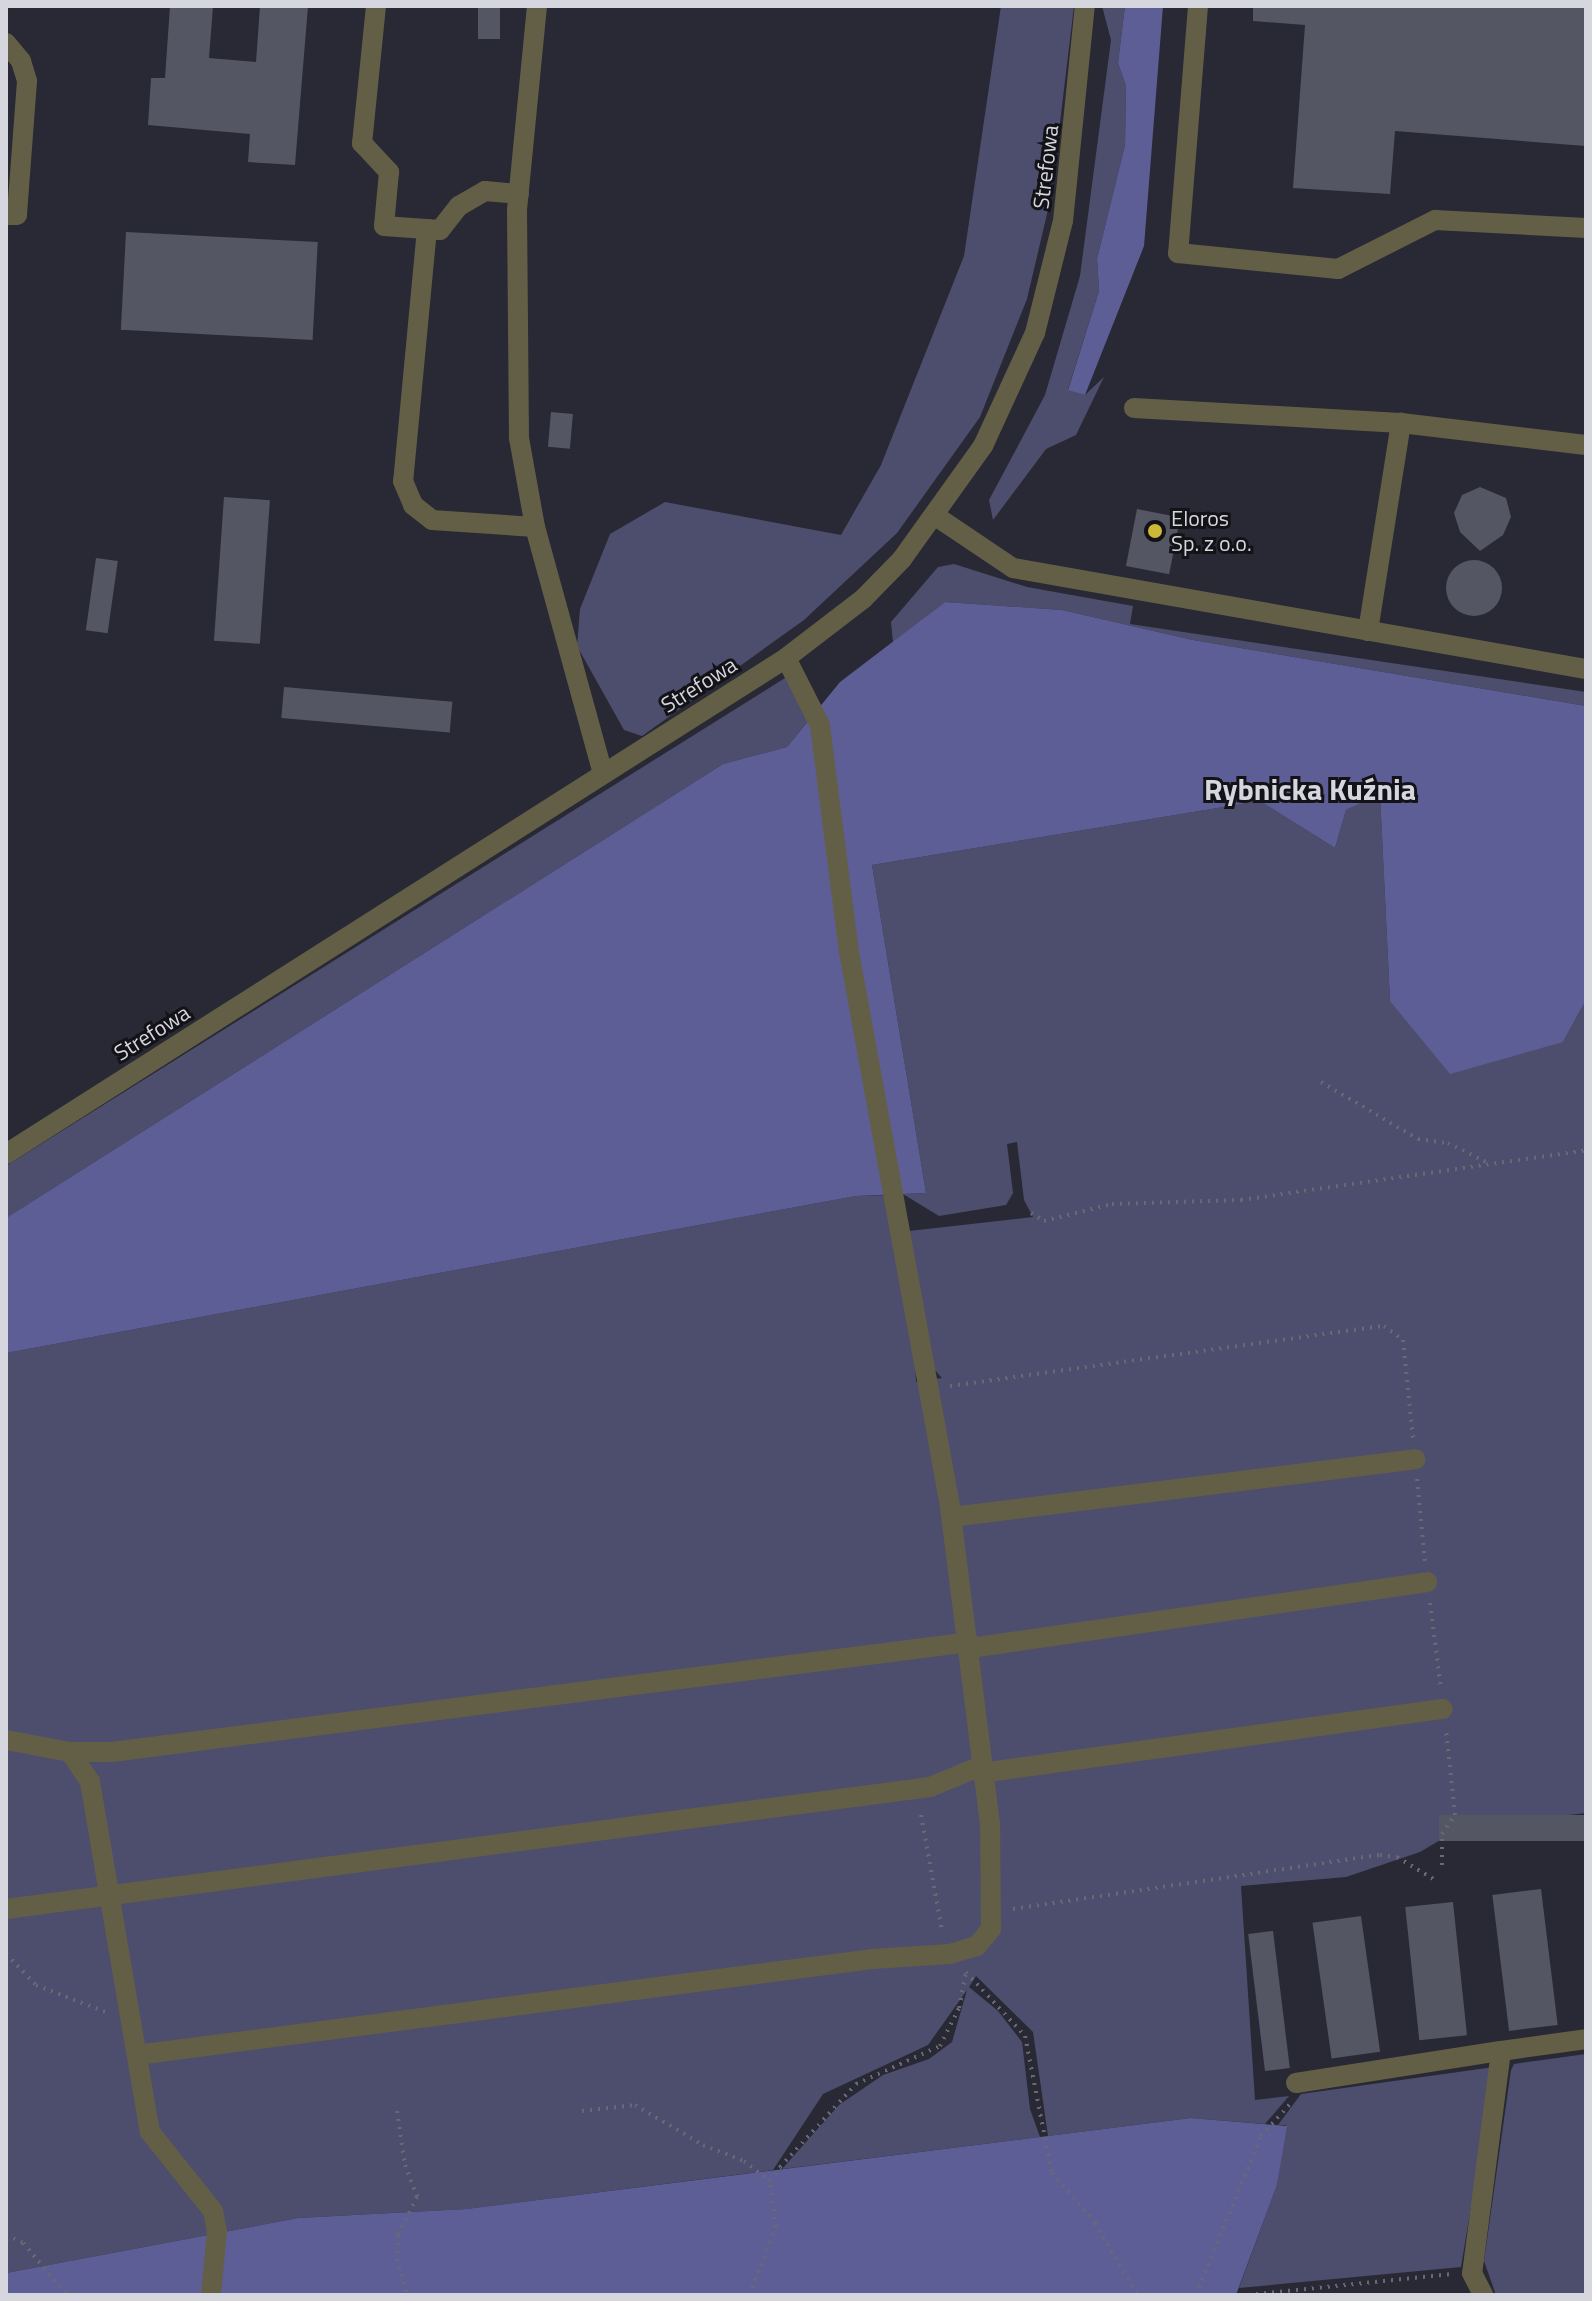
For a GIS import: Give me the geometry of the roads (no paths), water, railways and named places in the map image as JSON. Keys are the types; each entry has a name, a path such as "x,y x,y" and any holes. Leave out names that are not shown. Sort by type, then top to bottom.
{"street":[{"path":"376,6 362,143 389,172 384,226 440,230 459,206 485,191 519,194"},
{"path":"537,6 519,194 514,318 519,438 535,527 603,774"},
{"name":"Strefowa","path":"6,1154 786,658 863,599 937,517 999,417 1043,306 1063,221 1085,6"},
{"path":"1198,6 1178,253 1338,269 1435,220 1586,228"},
{"path":"6,43 13,61 27,81 17,215 6,215"},
{"path":"427,229 403,481 413,505 432,520 535,527"},
{"path":"1134,408 1401,423 1586,445"},
{"path":"1368,631 1401,423"},
{"path":"937,517 1013,568 1586,669"},
{"path":"136,2050 887,1957 950,1954 977,1946 991,1929 994,1909 981,1770 952,1517 849,952 820,725 786,658"},
{"path":"952,1517 1415,1459"},
{"path":"6,1740 70,1752 112,1752 969,1645 1427,1582"},
{"path":"6,1909 930,1787 981,1770 1443,1709"},
{"path":"70,1752 90,1782 112,1895 150,2132 203,2195 216,2220 211,2295"},
{"path":"1297,2082 1586,2039"},
{"path":"1483,2295 1472,2273 1501,2051"}],"place":[{"name":"Eloros Sp. z o.o.","path":"1155,531"}],"district":[{"name":"Rybnicka Kuźnia","path":"1310,789"}]}
